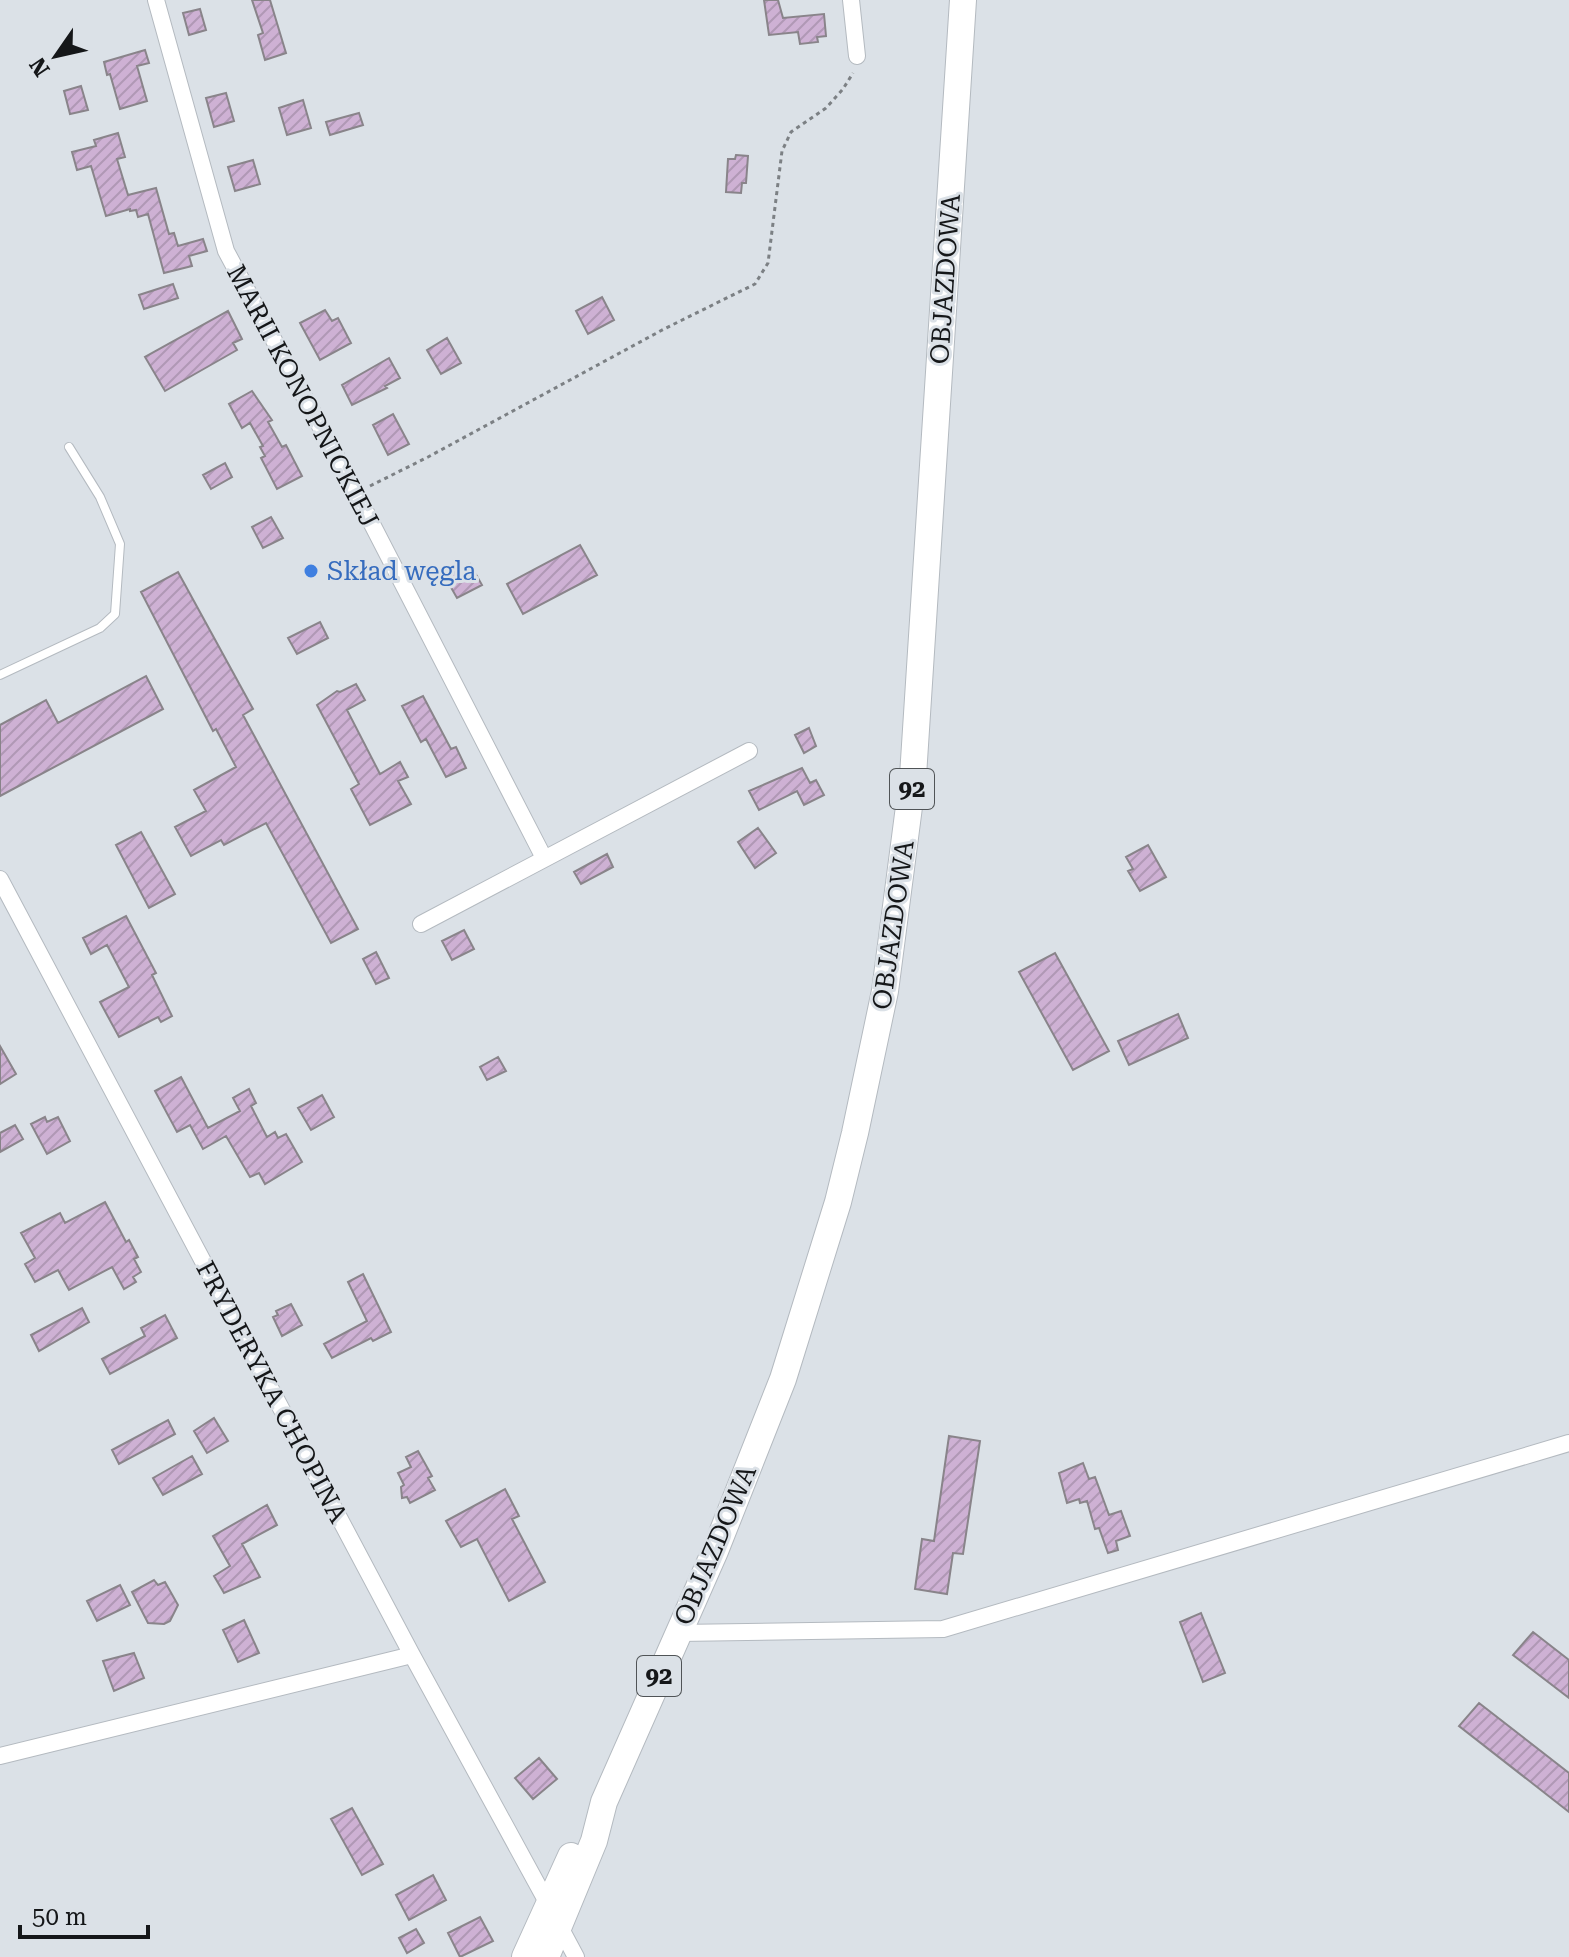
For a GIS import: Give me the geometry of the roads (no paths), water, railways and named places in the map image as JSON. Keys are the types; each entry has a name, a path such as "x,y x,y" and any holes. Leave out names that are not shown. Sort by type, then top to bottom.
{"main road":[{"name":"OBJAZDOWA","path":"525,1957 554,1916 594,1841 604,1802 750,1466 811,1293 855,1133 885,991 913,776 963,0"},
{"name":"OBJAZDOWA","path":"546,1957 554,1916"}],"street":[{"name":"MARII KONOPNICKIEJ","path":"156,0 226,251 356,493 544,858"},
{"path":"851,0 857,56"},
{"path":"421,924 749,751"},
{"name":"FRYDERYKA CHOPINA","path":"0,879 576,1957"},
{"path":"678,1633 943,1629 1569,1443"},
{"path":"0,1756 412,1655"}],"lane":[{"path":"0,675 100,628 115,614 120,544 100,497 69,447"}],"place":[{"name":"Skład węgla","path":"311,571"}]}
